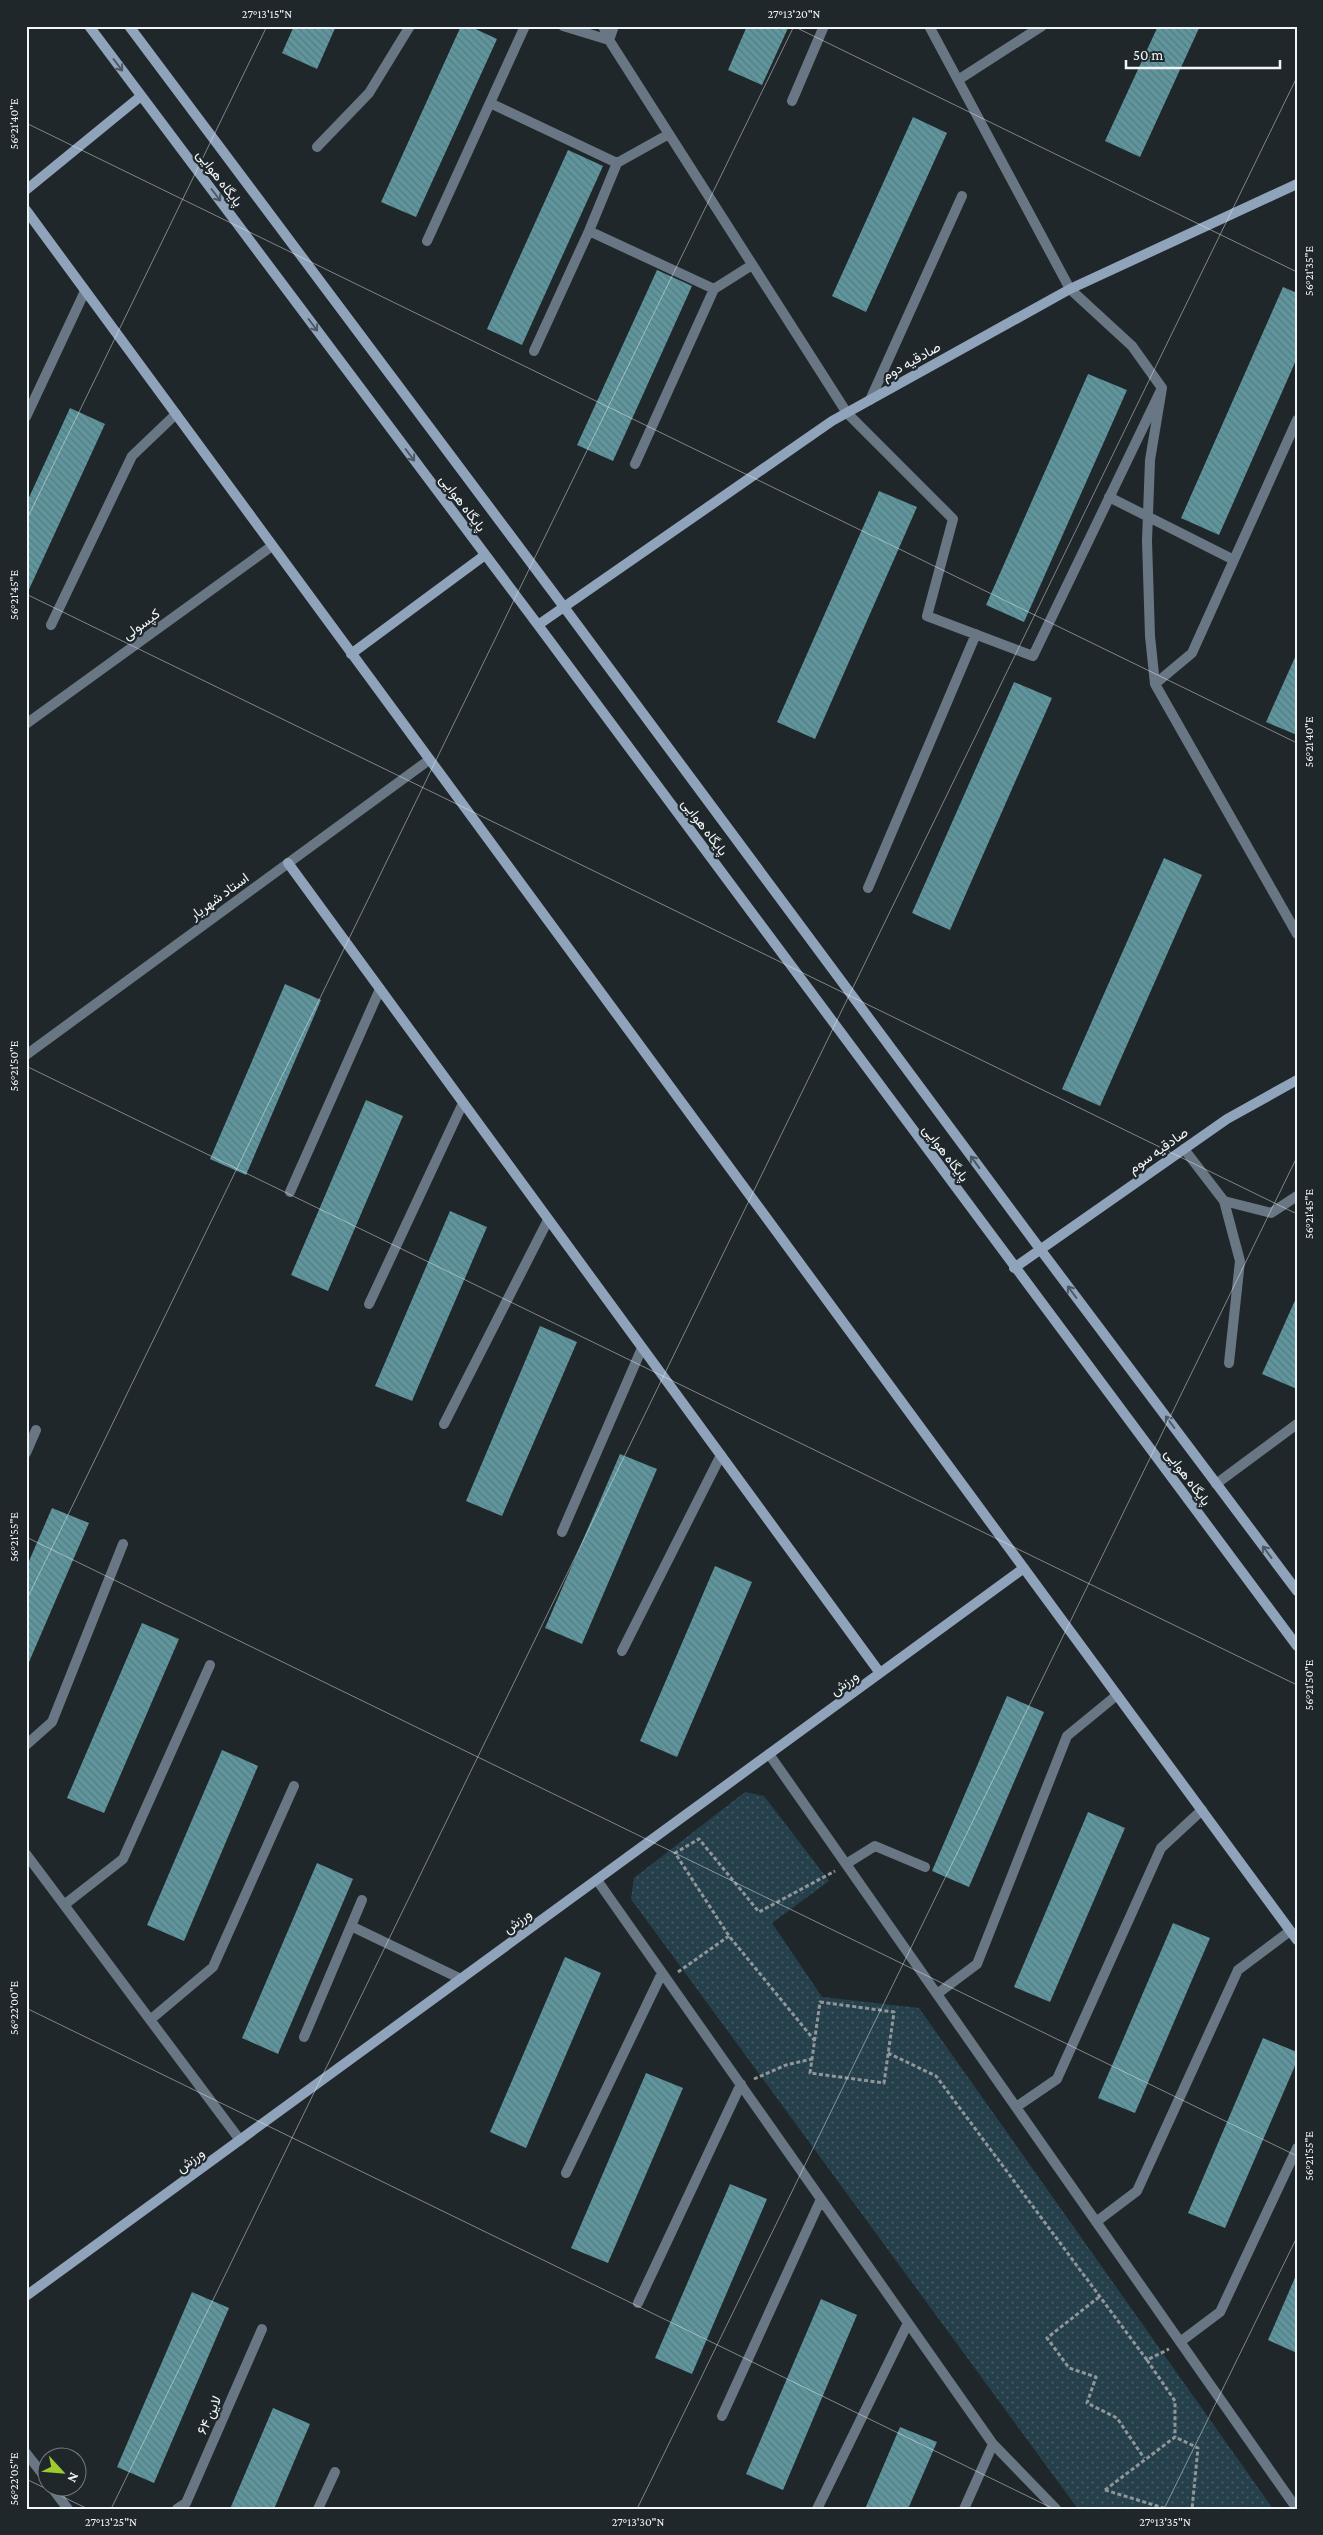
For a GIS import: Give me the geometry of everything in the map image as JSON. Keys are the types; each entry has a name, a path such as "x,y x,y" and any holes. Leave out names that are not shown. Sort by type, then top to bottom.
{"street":[{"name":"پایگاه هوایی","path":"89,26 538,625 1014,1268 1297,1646"},
{"name":"پایگاه هوایی","path":"129,26 564,607 1040,1250 1297,1591"},
{"path":"317,147 369,93 410,26"},
{"path":"427,241 525,26"},
{"path":"563,26 609,40"},
{"path":"604,26 609,40 847,413 953,519 927,616 1033,656 1162,388"},
{"path":"609,40 614,26"},
{"path":"792,101 824,26"},
{"path":"929,26 1070,289 1132,346 1162,388 1150,460 1147,541 1150,636 1155,684 1297,934"},
{"path":"958,80 1042,26"},
{"path":"26,190 141,96"},
{"path":"490,102 617,163"},
{"path":"534,351 589,231 617,163 669,134"},
{"name":"صادقیه دوم","path":"538,625 847,413 1070,289 1297,184"},
{"path":"870,400 962,196"},
{"path":"26,210 1297,1940"},
{"path":"589,231 714,289"},
{"path":"635,464 714,289 752,265"},
{"path":"26,417 85,291"},
{"path":"51,625 132,456 176,414"},
{"path":"1155,684 1192,653 1234,560 1292,444 1297,420"},
{"path":"1109,497 1234,560"},
{"name":"کپسولی","path":"26,724 272,546"},
{"path":"351,654 485,555"},
{"path":"868,888 976,634"},
{"name":"استاد شهریار","path":"26,1055 429,760"},
{"path":"288,863 880,1673"},
{"path":"290,1192 380,989"},
{"name":"صادقیه سوم","path":"1014,1268 1227,1119 1297,1080"},
{"path":"369,1304 463,1103"},
{"path":"1184,1149 1224,1201 1240,1261 1228,1363"},
{"path":"1224,1201 1271,1212 1297,1196"},
{"path":"444,1424 548,1220"},
{"path":"562,1532 642,1348"},
{"path":"1216,1484 1297,1424"},
{"path":"26,1453 36,1430"},
{"path":"622,1651 721,1455"},
{"path":"26,1745 52,1722 123,1544"},
{"name":"ورزش","path":"26,2296 1024,1568"},
{"path":"64,1905 123,1859 210,1666"},
{"path":"936,1994 977,1964 1067,1736 1117,1695"},
{"path":"769,1754 1297,2509"},
{"path":"150,2020 213,1967 294,1786"},
{"path":"1016,2107 1057,2079 1162,1848 1202,1810"},
{"path":"846,1864 875,1846 925,1867"},
{"path":"26,1854 240,2140"},
{"path":"597,1880 993,2444 1056,2509"},
{"path":"304,2037 362,1900"},
{"path":"351,1926 461,1979"},
{"path":"1096,2222 1137,2191 1238,1970 1290,1931"},
{"path":"566,2173 665,1976"},
{"path":"638,2302 741,2084"},
{"path":"1180,2342 1220,2312 1297,2148"},
{"path":"722,2416 821,2199"},
{"path":"817,2509 908,2322"},
{"name":"لاین ۶۴","path":"177,2509 186,2502 262,2329"},
{"path":"964,2509 993,2444"},
{"path":"26,2453 38,2468"},
{"path":"318,2509 335,2472"},
{"path":"60,2498 68,2509"}],"path":[{"path":"815,2040 729,1936 674,1853 699,1839 759,1912 846,1864"},
{"path":"665,1976 729,1936"},
{"path":"820,2002 894,2012 888,2053 884,2083 810,2073 820,2002"},
{"path":"888,2053 936,2076 1100,2296 1175,2401 1175,2437"},
{"path":"741,2084 786,2065 812,2059"},
{"path":"1100,2296 1047,2338 1069,2368 1096,2377 1086,2403 1117,2418 1144,2458"},
{"path":"1147,2360 1180,2342"},
{"path":"1167,2509 1105,2490 1144,2458 1175,2437"},
{"path":"1175,2437 1198,2448 1192,2509"}],"shaded area":[{"path":"745,1792 764,1796 829,1881 772,1923 822,1997 919,2008 1273,2509 1078,2509 631,1899 634,1878"}],"building":[{"path":"294,26 336,26 317,69 282,53"},
{"path":"461,26 469,26 497,39 416,217 381,202"},
{"path":"747,26 789,26 762,85 728,70"},
{"path":"1158,26 1200,26 1140,157 1105,141"},
{"path":"913,117 947,133 866,312 832,296"},
{"path":"568,150 603,166 522,345 487,329"},
{"path":"657,270 692,286 613,461 577,445"},
{"path":"1283,287 1297,293 1297,358 1219,535 1181,518"},
{"path":"1088,374 1127,390 1024,622 986,605"},
{"path":"70,408 105,424 26,596 26,504"},
{"path":"879,491 917,507 815,739 777,722"},
{"path":"1297,653 1297,735 1266,722"},
{"path":"1014,682 1052,698 950,930 912,913"},
{"path":"1164,858 1202,875 1100,1106 1062,1089"},
{"path":"285,984 321,1000 246,1175 210,1159"},
{"path":"366,1100 403,1116 328,1291 291,1275"},
{"path":"450,1211 487,1227 412,1401 375,1386"},
{"path":"1297,1296 1297,1389 1262,1374"},
{"path":"540,1326 577,1342 502,1516 466,1501"},
{"path":"620,1454 657,1469 582,1644 545,1628"},
{"path":"52,1508 89,1523 26,1669 26,1568"},
{"path":"715,1566 752,1582 677,1757 640,1741"},
{"path":"142,1623 179,1639 104,1813 67,1798"},
{"path":"1007,1696 1044,1712 969,1887 932,1871"},
{"path":"222,1750 258,1766 184,1941 147,1925"},
{"path":"1088,1812 1125,1828 1050,2002 1014,1987"},
{"path":"317,1863 353,1879 278,2054 242,2038"},
{"path":"1173,1923 1210,1938 1135,2113 1098,2098"},
{"path":"565,1957 601,1973 526,2148 490,2132"},
{"path":"1263,2038 1297,2052 1297,2061 1225,2228 1188,2213"},
{"path":"646,2073 683,2088 608,2263 571,2248"},
{"path":"730,2184 767,2199 692,2374 655,2358"},
{"path":"1297,2273 1297,2353 1268,2340"},
{"path":"192,2292 229,2308 154,2483 117,2467"},
{"path":"821,2299 857,2315 783,2490 746,2474"},
{"path":"273,2408 310,2424 274,2509 230,2509"},
{"path":"900,2427 937,2442 908,2509 865,2509"}]}
